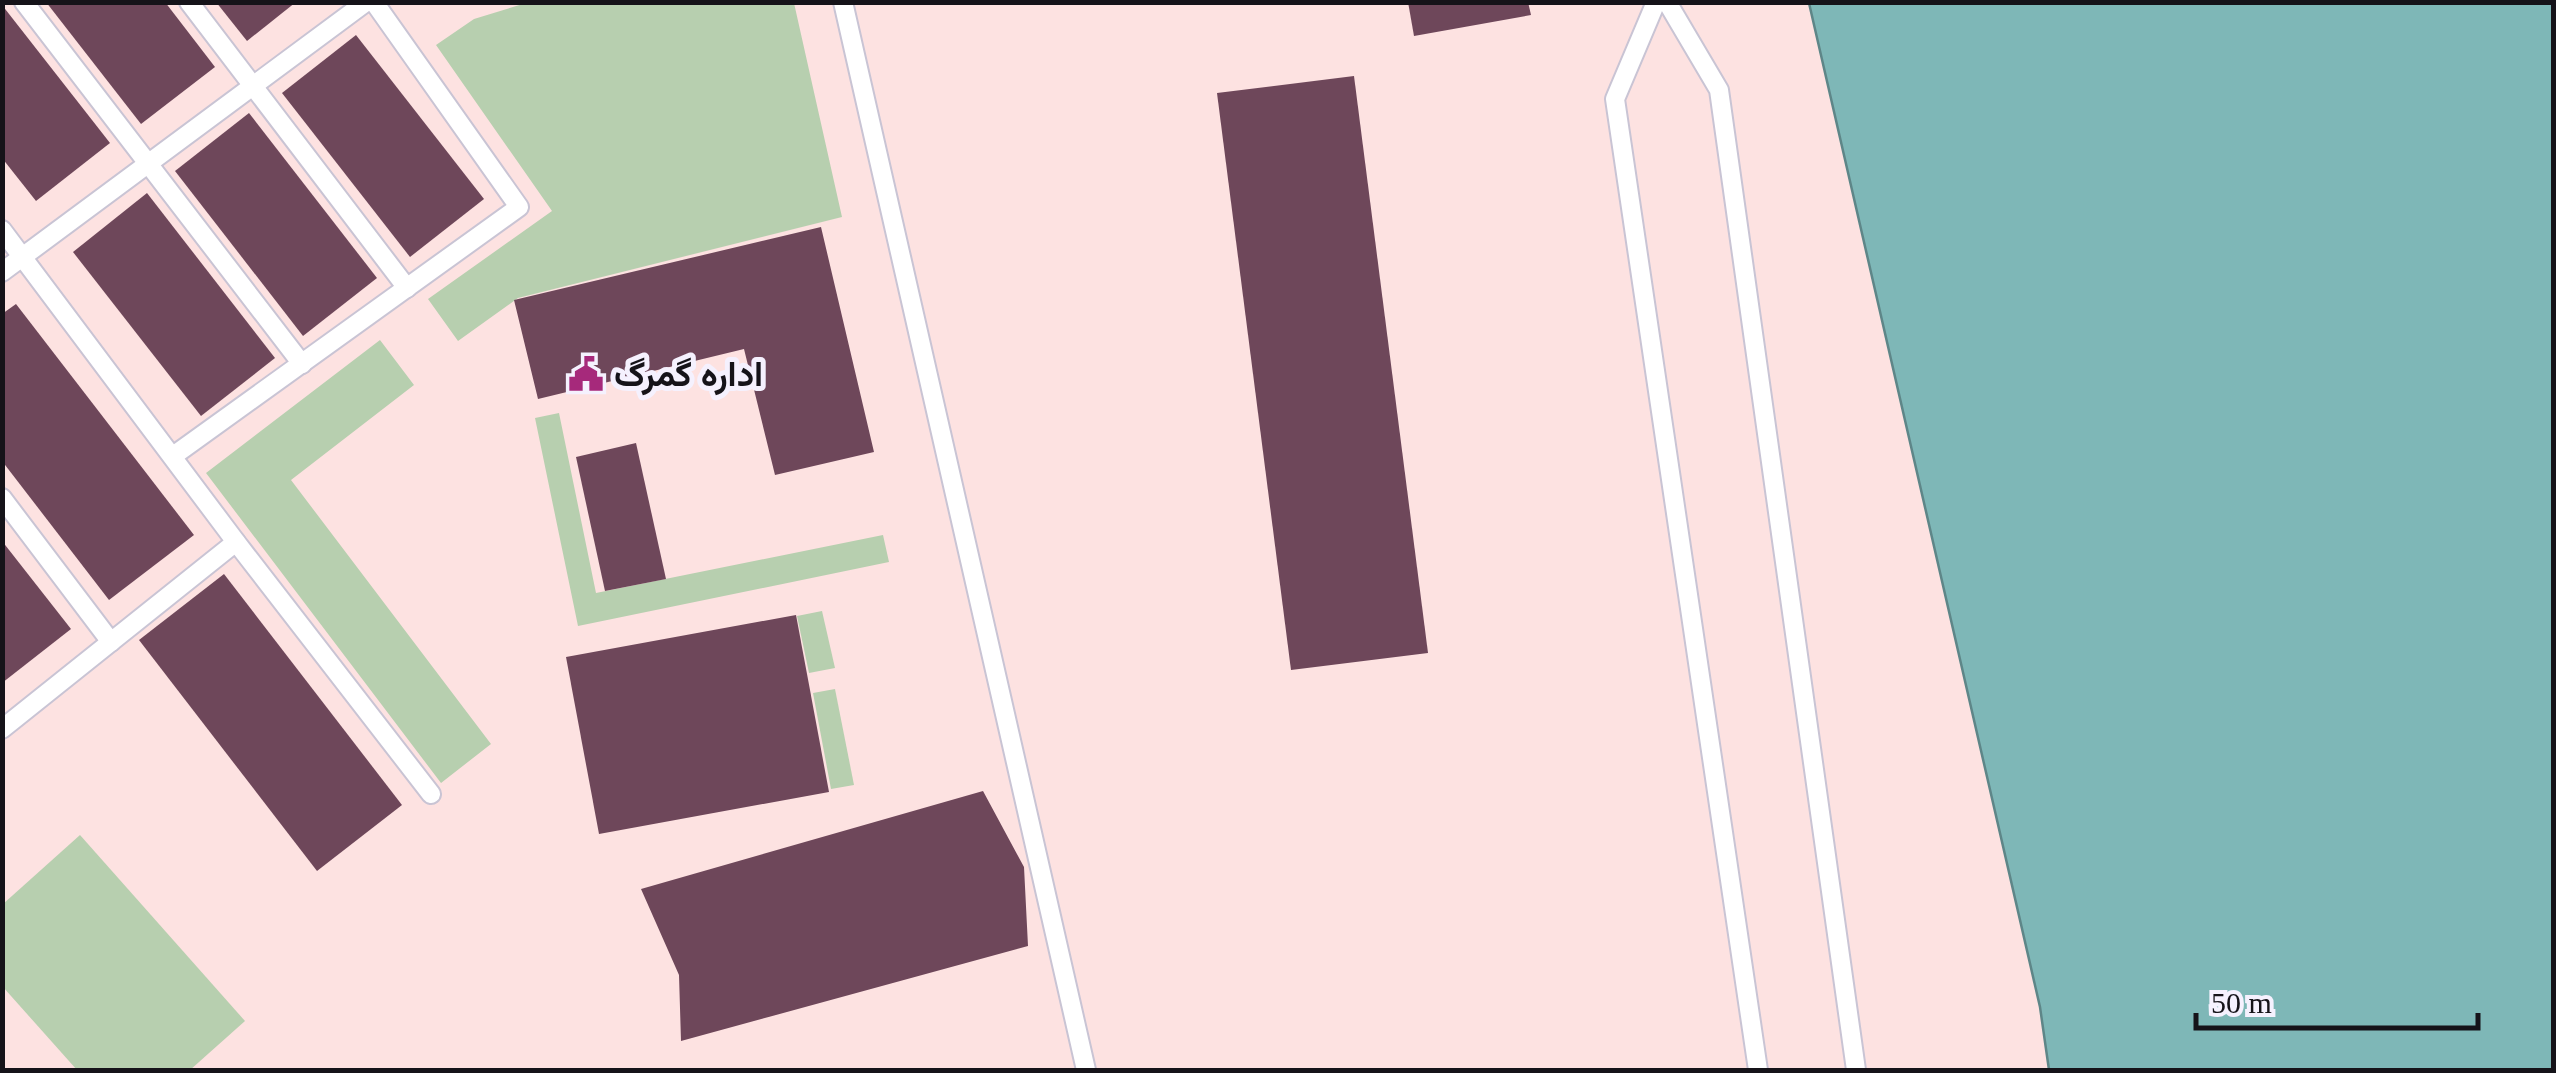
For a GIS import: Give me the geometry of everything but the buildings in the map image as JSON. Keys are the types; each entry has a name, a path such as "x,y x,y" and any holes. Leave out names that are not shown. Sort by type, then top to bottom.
{"lane":[{"path":"24,2 302,364"},
{"path":"189,2 407,288"},
{"path":"2,272 366,2"},
{"path":"173,456 519,207 374,2"},
{"path":"843,2 1086,1070"},
{"path":"1656,2 1615,100 1758,1070"},
{"path":"1668,2 1718,90 1856,1070"},
{"path":"2,230 431,794"},
{"path":"2,498 111,642"},
{"path":"2,729 236,542"}],"shaded area":[{"path":"2,3 1809,3 2040,1007 2049,1070 3,1070"},
{"path":"526,3 794,3 842,217 518,298 458,341 428,299 552,211 436,45 474,19"},
{"path":"1809,3 2553,3 2553,1070 2049,1070 2040,1007"},
{"path":"380,340 414,385 291,480 491,744 441,783 206,473"},
{"path":"559,413 596,593 883,535 889,562 578,626 535,418"},
{"path":"822,611 835,668 809,673 797,616"},
{"path":"835,689 854,785 831,789 813,693"},
{"path":"80,835 245,1021 190,1070 77,1070 3,987 3,904"}],"place":[{"name":"اداره گمرگ","path":"586,374"}]}
